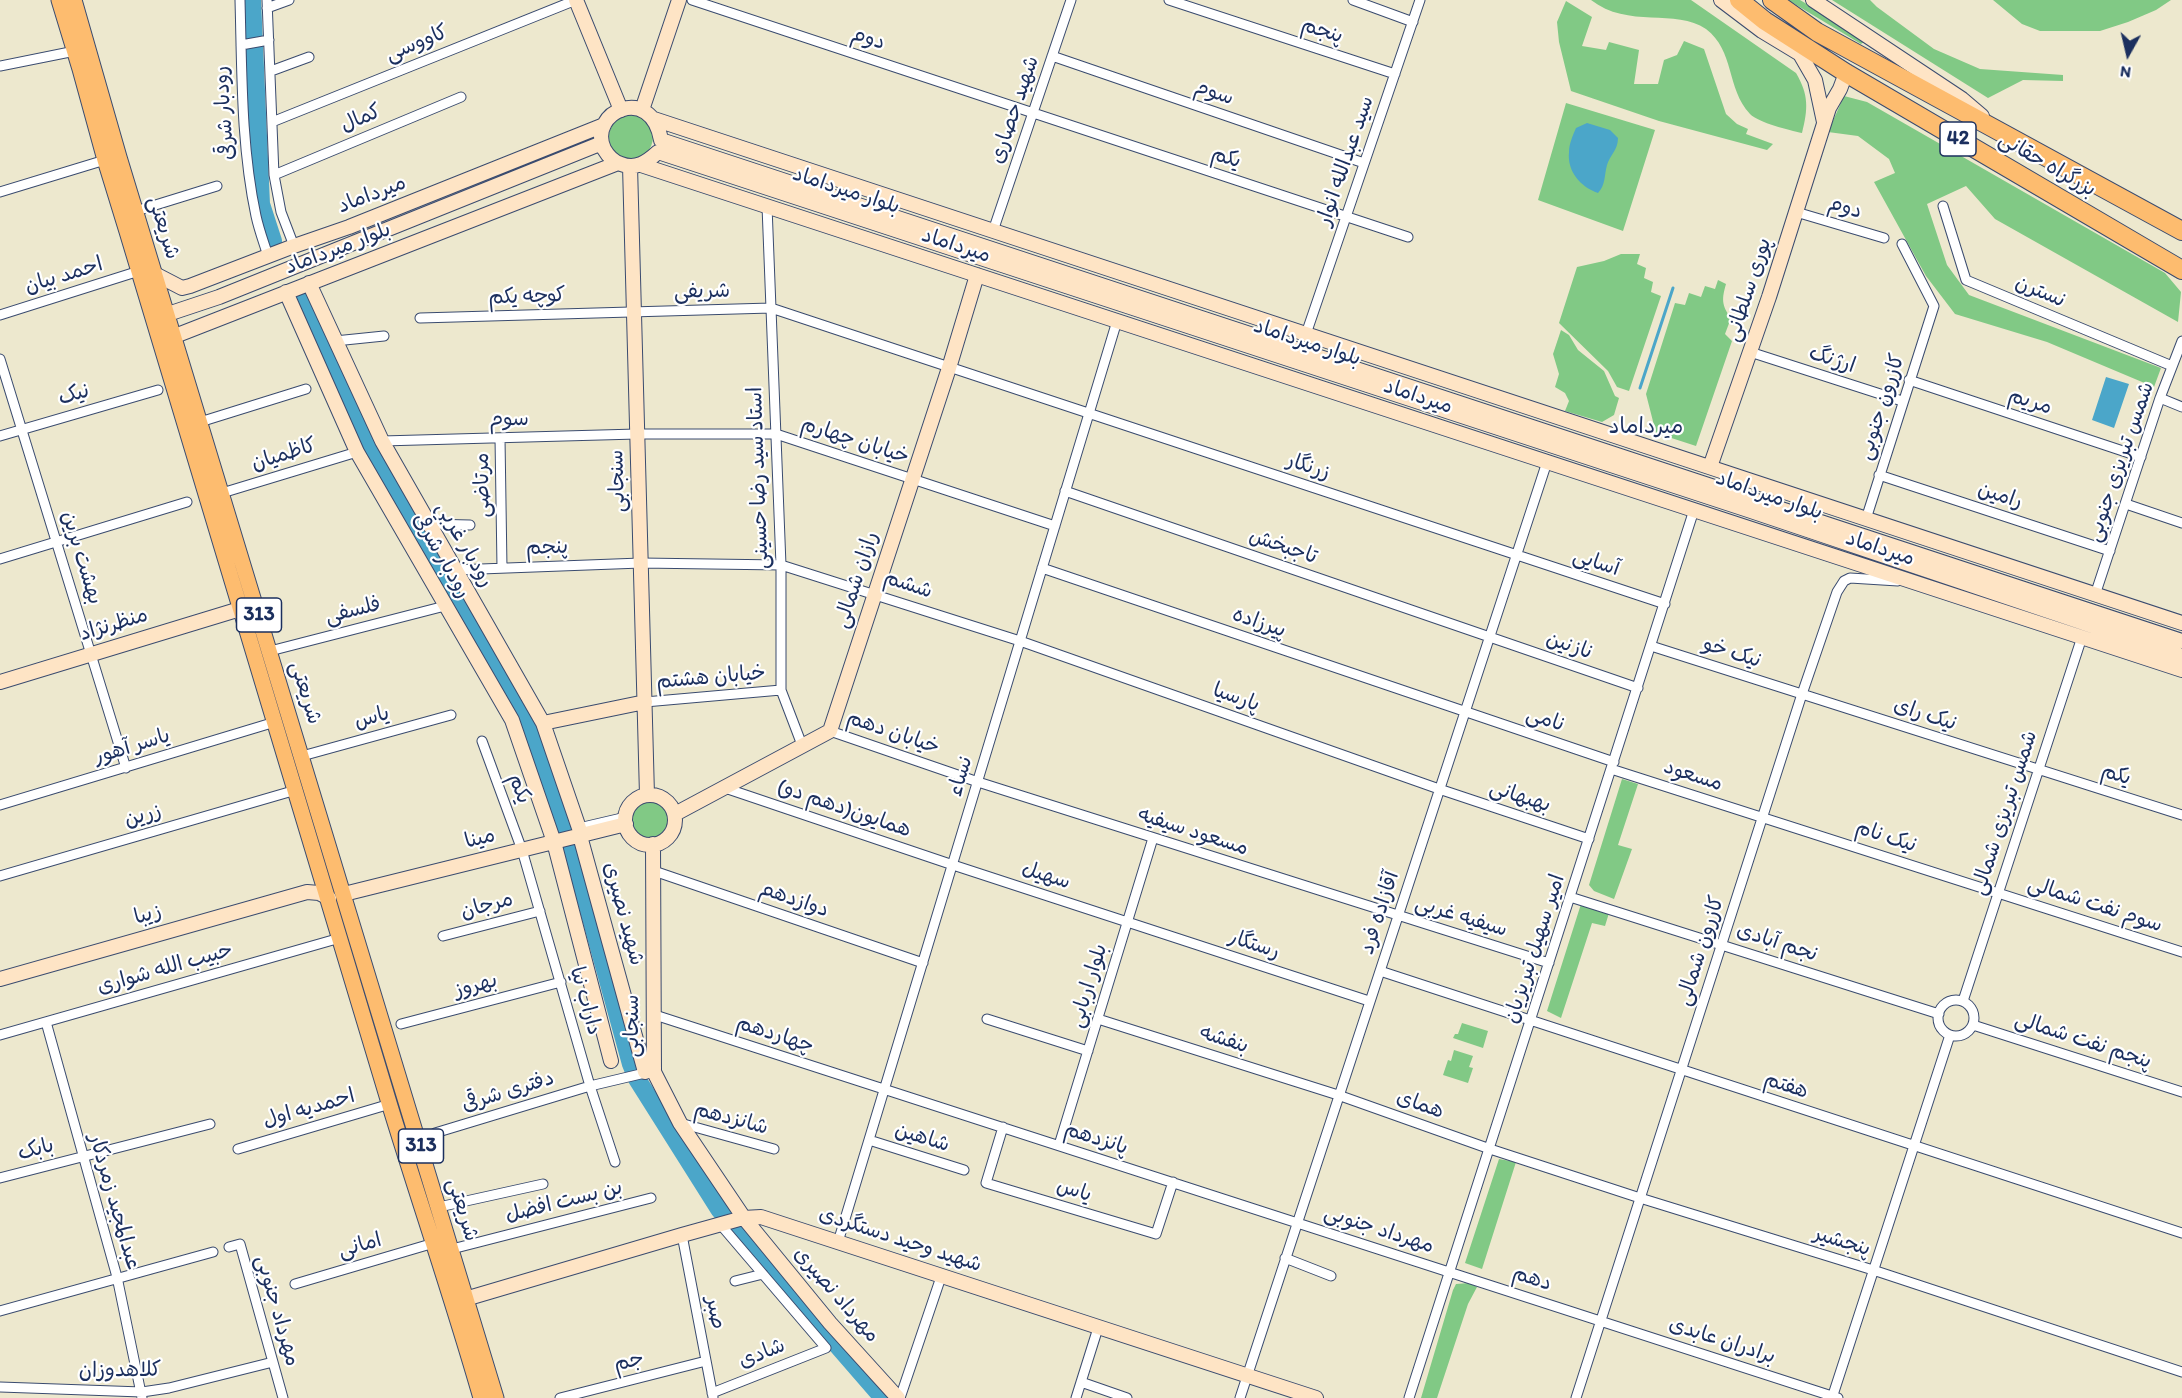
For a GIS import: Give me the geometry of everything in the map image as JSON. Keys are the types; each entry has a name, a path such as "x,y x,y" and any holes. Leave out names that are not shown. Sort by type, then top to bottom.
{"highway":[{"name":"بزرگراه حقانی","path":"1739,0 1765,21 1846,73 2182,270"},
{"name":"بزرگراه حقانی","path":"1772,0 1817,32 2182,231"}],"main road":[{"name":"شریعتی","path":"59,0 139,272 161,317"},
{"name":"شریعتی","path":"74,0 155,274 161,317 240,609 296,790"},
{"path":"576,0 621,110"},
{"path":"642,110 679,0"},
{"path":"1721,0 1762,31 1800,54 1815,80 1824,124"},
{"path":"1814,0 1962,99 2014,141"},
{"name":"پوری سلطانی","path":"1710,468 1829,108 1846,73"},
{"path":"635,108 642,110 654,119 658,127 659,146 630,165 610,157 603,143 604,125 621,110 635,108"},
{"name":"میرداماد","path":"654,119 2182,623"},
{"name":"میرداماد","path":"155,274 182,288 349,227 604,125"},
{"name":"بلوار میرداماد","path":"161,317 219,297 603,143"},
{"name":"بلوار میرداماد","path":"659,146 2182,656"},
{"name":"بلوار میرداماد","path":"659,146 2182,641"},
{"name":"میرداماد","path":"630,165 767,206 2182,670"},
{"name":"بلوار میرداماد","path":"167,339 548,190 630,165"},
{"name":"سنجابی","path":"630,165 647,795"},
{"path":"536,169 557,168 560,171 561,176 548,190"},
{"path":"349,227 410,219"},
{"name":"رازان شمالی","path":"830,731 949,368 977,275"},
{"name":"رودبار غربی","path":"309,284 382,441 543,723 579,832"},
{"name":"رودبار شرقی","path":"286,292 357,452 512,720 554,842"},
{"path":"219,297 217,308 225,315"},
{"name":"شریعتی","path":"167,339 201,422 302,756 337,896 452,1249 481,1398"},
{"path":"1447,411 1469,436"},
{"name":"منظرنژاد","path":"0,682 240,609"},
{"path":"2003,611 2050,613"},
{"path":"543,723 645,702"},
{"path":"675,814 830,731"},
{"name":"313","path":"296,790 337,896 340,938"},
{"path":"647,795 661,797 675,814 673,830 668,837 653,844 646,844 633,837 626,821 630,805 647,795"},
{"name":"مینا","path":"337,896 554,842 579,832 626,821"},
{"name":"شهید نصیری","path":"579,832 649,1072"},
{"path":"554,842 611,1061"},
{"name":"سنجابی","path":"653,844 655,1015 649,1072 680,1123 732,1221"},
{"name":"زیبا","path":"0,979 307,892 337,896"},
{"name":"شریعتی","path":"340,938 434,1243 461,1296 496,1398"},
{"path":"408,1162 424,1158"},
{"name":"شهید وحید دستگردی","path":"461,1296 491,1292 682,1234 732,1221 761,1217 1316,1398"},
{"name":"مهرداد نصیری","path":"732,1221 899,1398"}],"street":[{"name":"رودبار شرقی","path":"240,0 244,117 250,180 256,218 268,256"},
{"path":"289,0 267,4 274,175 281,212 294,246"},
{"name":"کاووسی","path":"272,122 576,0"},
{"name":"دوم","path":"692,0 1033,113"},
{"name":"شهید حصاری","path":"993,231 1071,0"},
{"name":"پنجم","path":"1169,0 1395,74"},
{"path":"1353,0 1413,22"},
{"name":"سید عبدالله انوار","path":"1306,334 1420,0"},
{"path":"242,45 269,40"},
{"path":"0,66 75,51"},
{"path":"271,71 309,57"},
{"name":"سوم","path":"1052,57 1364,163"},
{"name":"کمال","path":"274,175 461,97"},
{"name":"یکم","path":"1033,113 1408,237"},
{"path":"0,192 105,160"},
{"path":"136,211 217,186"},
{"name":"استاد سید رضا حسینی","path":"767,206 781,565 781,690 802,745"},
{"name":"نسترن","path":"1943,206 1966,280 2172,366"},
{"name":"دوم","path":"1796,212 1884,238"},
{"name":"کازرون جنوبی","path":"1866,519 1934,306 1902,244"},
{"name":"احمد بیان","path":"0,315 139,272"},
{"path":"771,308 1089,414"},
{"name":"شریفی","path":"635,311 771,308"},
{"name":"کوچه یکم","path":"420,318 635,311"},
{"name":"نساء","path":"838,1242 1117,321"},
{"path":"336,341 384,336"},
{"name":"شمس تبریزی جنوبی","path":"2095,594 2160,398 2182,341"},
{"name":"ارژنگ","path":"1750,352 1902,402"},
{"name":"بهشت برین","path":"0,359 126,768"},
{"name":"مریم","path":"1909,380 2141,457"},
{"path":"201,422 306,389"},
{"name":"نیک","path":"0,436 158,390"},
{"path":"2160,398 2182,407"},
{"name":"زرنگار","path":"1089,414 1516,555"},
{"name":"سوم","path":"382,441 637,434"},
{"name":"خیابان چهارم","path":"637,434 776,434 1055,526"},
{"name":"مرتاضی","path":"500,438 502,568"},
{"name":"کاظمیان","path":"222,493 357,452"},
{"name":"آقازاده فرد","path":"1240,1398 1547,462"},
{"name":"رامین","path":"1879,475 2110,551"},
{"name":"تاجبخش","path":"1065,491 1489,637"},
{"path":"0,559 187,502"},
{"path":"2126,504 2182,524"},
{"name":"امیر سهیل تبریزیان","path":"1409,1398 1694,510"},
{"path":"429,524 470,525"},
{"name":"آسایی","path":"1516,555 1665,604"},
{"name":"پنجم","path":"454,570 642,563"},
{"name":"ششم","path":"642,563 781,565 1020,640"},
{"name":"پیرزاده","path":"1042,568 1464,713"},
{"name":"کازرون شمالی","path":"1576,1398 1802,694 1837,592 1844,581 1850,578 1910,580"},
{"name":"فلسفی","path":"270,651 445,606"},
{"name":"نازنین","path":"1489,637 1638,688"},
{"name":"شمس تبریزی شمالی","path":"1963,1001 2082,637"},
{"name":"پارسیا","path":"1020,640 1439,789"},
{"name":"نیک خو","path":"1651,646 1802,694"},
{"name":"خیابان هشتم","path":"645,702 781,690"},
{"name":"نیک رای","path":"1802,694 2038,769"},
{"name":"نامی","path":"1464,713 1613,766"},
{"name":"یاس","path":"302,756 452,715"},
{"name":"یاسر آهور","path":"0,805 275,722"},
{"name":"خیابان دهم","path":"830,731 978,782"},
{"name":"یکم","path":"482,741 522,850"},
{"name":"مسعود","path":"1613,766 1763,817"},
{"name":"یکم","path":"2038,769 2182,815"},
{"name":"مسعود سیفیه","path":"978,782 1397,916"},
{"name":"همایون(دهم دو)","path":"722,787 953,865"},
{"name":"بهبهانی","path":"1439,789 1589,839"},
{"name":"زرین","path":"0,876 296,790"},
{"name":"نیک نام","path":"1763,817 1998,892"},
{"name":"بلوار اربابی","path":"1059,1145 1153,838"},
{"name":"داراب نیا","path":"522,850 590,1086 615,1162"},
{"name":"سهیل","path":"953,865 1128,922"},
{"name":"دوازدهم","path":"654,871 923,963"},
{"name":"سوم نفت شمالی","path":"1998,892 2182,952"},
{"name":"نجم آبادی","path":"1570,897 1939,1014"},
{"name":"مرجان","path":"443,936 540,911"},
{"name":"سیفیه غربی","path":"1397,916 1549,963"},
{"name":"رستگار","path":"1128,922 1369,1001"},
{"name":"حبیب الله شواری","path":"0,1035 340,938"},
{"name":"هفتم","path":"1380,971 2182,1233"},
{"name":"بهروز","path":"401,1024 561,982"},
{"path":"1963,1001 1974,1013 1973,1025 1961,1036 1950,1035 1941,1029 1939,1014 1945,1003 1963,1001"},
{"name":"چهاردهم","path":"655,1015 885,1089"},
{"path":"987,1019 1088,1051"},
{"name":"بنفشه","path":"1098,1019 1338,1095"},
{"name":"عبدالمجید زمردکار","path":"46,1022 117,1277 142,1395"},
{"name":"پنجم نفت شمالی","path":"1973,1025 2182,1092"},
{"path":"1834,1397 1950,1035"},
{"name":"دفتری شرقی","path":"435,1133 590,1086 649,1072"},
{"name":"پانزدهم","path":"885,1089 1297,1222"},
{"name":"همای","path":"1338,1095 1490,1149"},
{"name":"احمدیه اول","path":"238,1149 390,1104"},
{"name":"شانزدهم","path":"680,1123 774,1149"},
{"name":"بابک","path":"0,1178 210,1124"},
{"name":"یاس","path":"1003,1127 986,1183 1156,1234 1173,1182"},
{"name":"شاهین","path":"869,1140 964,1170"},
{"name":"پنجشیر","path":"1490,1149 1873,1270 2182,1372"},
{"path":"439,1207 543,1184"},
{"name":"بن بست افضل","path":"452,1249 651,1198"},
{"path":"732,1221 763,1274 735,1281"},
{"name":"مهرداد جنوبی","path":"1297,1222 1451,1271"},
{"name":"صبر","path":"682,1234 712,1395"},
{"name":"امانی","path":"295,1284 434,1243"},
{"name":"مهرداد جنوبی","path":"229,1247 240,1244 283,1398"},
{"path":"0,1311 213,1252"},
{"path":"1285,1258 1331,1276"},
{"name":"دهم","path":"1451,1271 1601,1320"},
{"name":"شادی","path":"712,1395 826,1348 763,1274"},
{"path":"899,1398 941,1276"},
{"name":"برادران عابدی","path":"1601,1320 1834,1397"},
{"path":"1076,1398 1098,1328"},
{"name":"جم","path":"561,1398 706,1361"},
{"name":"کلاهدوزان","path":"0,1388 48,1394 142,1395 273,1362"},
{"path":"1081,1382 1127,1398"}],"green space":[{"path":"1591,0 1691,0 1796,73 1806,102 1802,133 1767,123 1750,114 1737,93 1722,48 1706,29 1681,20 1620,14 1605,9"},
{"path":"1788,0 1800,0 1867,40 1861,44"},
{"path":"1832,0 1870,0 1934,49 1980,69 2063,75 2063,81 2023,80 1988,98"},
{"path":"1993,0 2171,0 2156,10 2100,31 2040,31 2022,24"},
{"path":"1566,1 1592,17 1582,46 1606,50 1609,42 1639,50 1634,84 1658,84 1664,60 1677,55 1684,41 1704,49 1726,114 1737,124 1748,129 1746,134 1773,144 1767,150 1659,121 1571,91 1559,42 1557,22"},
{"path":"1844,96 1867,102 2165,273 2181,292 2178,322 1995,219 1966,186 1927,204 1947,265 1969,295 2161,368 2154,387 2047,342 1955,314 1926,276 1874,182 1895,173 1889,159 1858,136 1828,132"},
{"path":"1566,103 1655,130 1623,231 1538,200"},
{"path":"631,115 647,121 653,137 647,153 631,159 615,153 609,137 615,121"},
{"path":"1621,254 1640,254 1637,264 1646,268 1644,278 1653,282 1651,292 1661,296 1629,391 1617,387 1608,371 1559,323 1577,267 1604,261"},
{"path":"1718,280 1726,284 1723,301 1731,318 1725,334 1732,341 1696,446 1656,433 1646,394 1675,303 1685,305 1689,293 1701,297 1705,286 1715,289"},
{"path":"1561,330 1569,335 1578,350 1604,371 1615,396 1619,398 1614,415 1602,422 1565,411 1569,401 1565,393 1555,387 1559,374 1553,354"},
{"path":"1622,779 1638,784 1618,845 1632,849 1614,899 1594,891 1589,885"},
{"path":"650,800 664,806 670,820 664,834 650,840 636,834 630,820 636,806"},
{"path":"1581,904 1609,913 1605,926 1592,923 1561,1018 1547,1011"},
{"path":"1462,1023 1488,1031 1483,1048 1453,1038 1455,1034 1458,1034"},
{"path":"1454,1050 1473,1056 1469,1067 1473,1068 1468,1083 1443,1075"},
{"path":"1499,1159 1516,1162 1482,1269 1465,1263"},
{"path":"1469,1283 1477,1287 1468,1304 1437,1398 1421,1398 1453,1290 1456,1284"}],"water":[{"path":"1587,123 1610,130 1618,138 1617,146 1607,165 1604,183 1598,193 1581,183 1570,166 1571,140 1576,128"},
{"path":"2106,377 2129,384 2114,428 2092,420"}],"waterway":[{"path":"252,0 261,204 273,241"},
{"path":"1640,388 1673,288"},
{"path":"301,300 369,443 526,719 566,827 637,1079 719,1209 883,1398"}],"district":[{"name":"میرداماد","path":"1646,427"}]}
